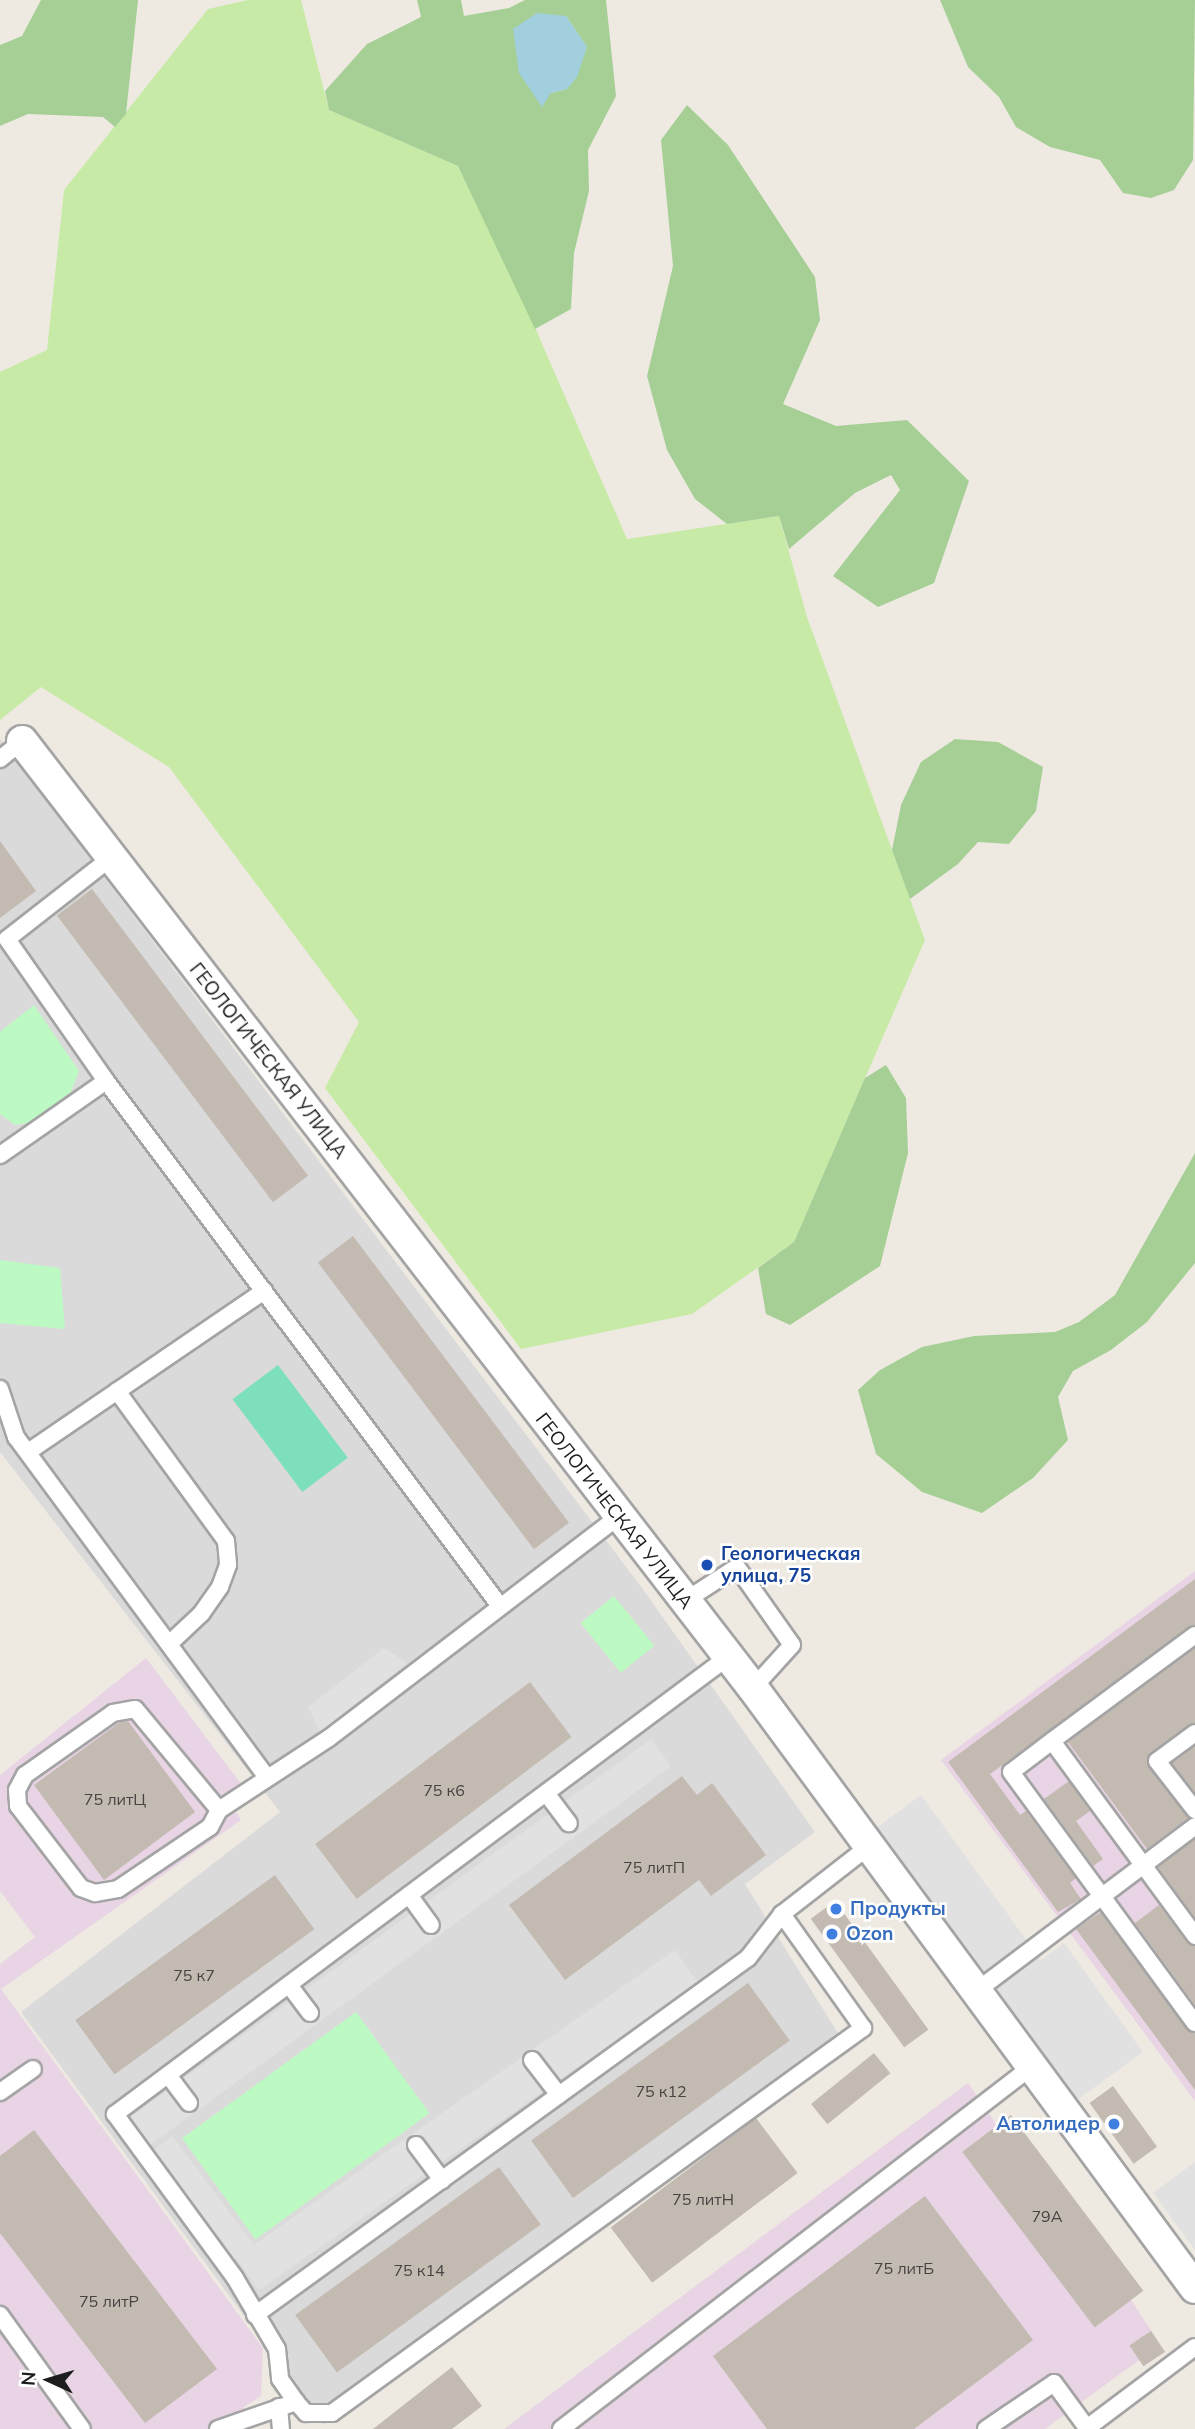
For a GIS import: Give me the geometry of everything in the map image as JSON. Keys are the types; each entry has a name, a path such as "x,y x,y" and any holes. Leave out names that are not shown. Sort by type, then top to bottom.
{"street":[{"name":"ГЕОЛОГИЧЕСКАЯ УЛИЦА","path":"11,750 112,857 683,1602 753,1688 1195,2288"}],"lane":[{"path":"112,857 7,939 106,1080 500,1606"},
{"path":"0,1155 106,1080"},
{"path":"28,1452 264,1291"},
{"path":"0,1389 9,1427 267,1777"},
{"path":"117,1391 226,1541 229,1565 220,1587 202,1614 169,1644"},
{"path":"219,1810 135,1709 113,1713 25,1775 17,1790 18,1806 81,1888 95,1893 136,1880 210,1827 219,1810 329,1738 618,1517"},
{"path":"683,1602 737,1567 792,1645 753,1688"},
{"path":"1195,1634 1011,1772 1104,1895 1195,2023"},
{"path":"728,1657 115,2114 235,2278 277,2349 281,2379 296,2402 306,2413 332,2413 863,2028 782,1914"},
{"path":"1195,1733 1157,1761 1195,1810"},
{"path":"1052,1741 1195,1936"},
{"path":"546,1793 569,1823"},
{"path":"975,1992 1195,1826"},
{"path":"256,2315 748,1958 782,1914 868,1847"},
{"path":"409,1895 431,1925"},
{"path":"289,1985 310,2013"},
{"path":"532,2060 559,2095"},
{"path":"561,2429 1030,2067"},
{"path":"0,2092 33,2068"},
{"path":"167,2075 189,2103"},
{"path":"416,2145 442,2180"},
{"path":"0,2315 80,2428"},
{"path":"986,2429 1054,2383 1087,2428 1195,2347"},
{"path":"218,2429 296,2402"},
{"path":"279,2407 281,2429"}],"shaded area":[{"path":"0,739 642,1588 815,1832 745,1884 841,2038 324,2425 21,2012 280,1812 0,1452"},
{"path":"1195,1571 1195,2101 941,1760"},
{"path":"384,1648 407,1663 320,1732 308,1707"},
{"path":"146,1658 251,1797 235,1810 241,1820 1,1989 263,2348 261,2396 244,2407 249,2429 0,2429 0,1964 35,1937 0,1891 0,1775"},
{"path":"651,1739 671,1767 148,2146 128,2119"},
{"path":"921,1795 1041,1960 1064,1943 1143,2052 1073,2103 875,1829"},
{"path":"675,1950 698,1983 259,2290 236,2257"},
{"path":"968,2083 997,2125 1011,2115 1165,2352 1144,2366 1139,2360 1045,2429 504,2429"},
{"path":"172,2136 254,2245 220,2270 138,2161"},
{"path":"1195,2162 1195,2250 1153,2193"}],"green space":[{"path":"41,0 138,0 126,114 115,127 103,117 28,114 0,126 0,45 22,36"},
{"path":"248,0 301,0 329,110 458,166 506,261 627,539 779,516 807,617 925,940 794,1242 692,1314 521,1349 325,1088 359,1022 169,767 41,687 0,720 0,372 47,350 64,190 208,9"},
{"path":"417,0 461,0 464,16 509,8 525,0 606,0 616,96 588,150 589,191 574,253 571,309 535,329 458,166 329,110 325,91 367,44 421,17","holes":["566,16 587,47 567,89 551,93"]},
{"path":"940,0 1195,0 1193,160 1174,190 1151,198 1123,193 1100,160 1050,147 1016,127 999,97 968,67"},
{"path":"687,105 728,145 815,277 820,320 783,404 836,426 907,420 969,481 934,583 878,607 833,576 900,490 891,475 855,493 789,549 779,516 727,524 695,499 667,450 647,376 673,266 661,140"},
{"path":"955,739 998,742 1043,767 1036,811 1009,844 978,842 958,864 910,899 892,850 901,805 921,762"},
{"path":"34,1005 79,1071 71,1092 28,1123 15,1125 0,1114 0,1032"},
{"path":"886,1065 906,1098 908,1153 880,1266 790,1325 766,1314 758,1268 794,1242 865,1078"},
{"path":"1195,1153 1195,1263 1147,1322 1111,1350 1073,1371 1058,1397 1068,1440 1033,1478 982,1513 922,1492 876,1454 858,1390 880,1370 922,1347 974,1336 1055,1332 1079,1322 1115,1295"},
{"path":"0,1260 60,1268 65,1329 0,1323"},
{"path":"278,1365 348,1458 302,1492 232,1399"},
{"path":"614,1596 654,1646 621,1673 581,1623"},
{"path":"356,2012 429,2113 256,2240 182,2138"}],"water":[{"path":"537,13 566,16 587,47 577,77 567,89 551,93 542,107 519,73 513,29"}],"building":[{"path":"0,841 36,891 0,918"},
{"path":"92,889 308,1176 273,1202 57,915"},
{"path":"353,1236 569,1523 534,1549 318,1262"},
{"path":"1195,1579 1195,1625 990,1774 1020,1815 1026,1811 1076,1878 1070,1883 1081,1899 1058,1912 948,1762"},
{"path":"1195,1648 1195,1723 1151,1753 1147,1762 1188,1818 1147,1849 1068,1742"},
{"path":"530,1682 572,1737 357,1899 315,1844"},
{"path":"128,1721 195,1812 104,1880 34,1785 120,1722"},
{"path":"1195,1746 1195,1793 1172,1763"},
{"path":"682,1776 697,1795 712,1783 766,1855 711,1896 699,1880 565,1980 509,1905"},
{"path":"1069,1781 1090,1811 1076,1821 1103,1859 1093,1866 1044,1799"},
{"path":"1195,1839 1195,1918 1158,1867"},
{"path":"275,1875 314,1929 115,2074 75,2020"},
{"path":"835,1901 928,2030 904,2047 811,1919"},
{"path":"1159,1905 1187,1942 1195,1946 1195,2005 1135,1923"},
{"path":"1101,1912 1187,2029 1195,2033 1195,2090 1076,1929"},
{"path":"748,1983 790,2040 573,2198 531,2141"},
{"path":"874,2053 890,2073 827,2124 811,2104"},
{"path":"1113,2086 1157,2147 1134,2164 1090,2103"},
{"path":"1011,2115 1143,2291 1095,2327 962,2152"},
{"path":"756,2118 798,2173 652,2283 611,2228"},
{"path":"34,2130 217,2369 145,2423 0,2233 0,2156"},
{"path":"499,2167 541,2224 337,2373 295,2315"},
{"path":"925,2196 1033,2340 914,2429 767,2429 713,2356"},
{"path":"1151,2331 1165,2352 1143,2366 1129,2346"},
{"path":"452,2367 482,2406 452,2429 373,2429"}],"place":[{"name":"Геологическая улица, 75","path":"707,1565"},
{"name":"Продукты","path":"836,1909"},
{"name":"Ozon","path":"832,1934"},
{"name":"Автолидер","path":"1114,2124"}]}
